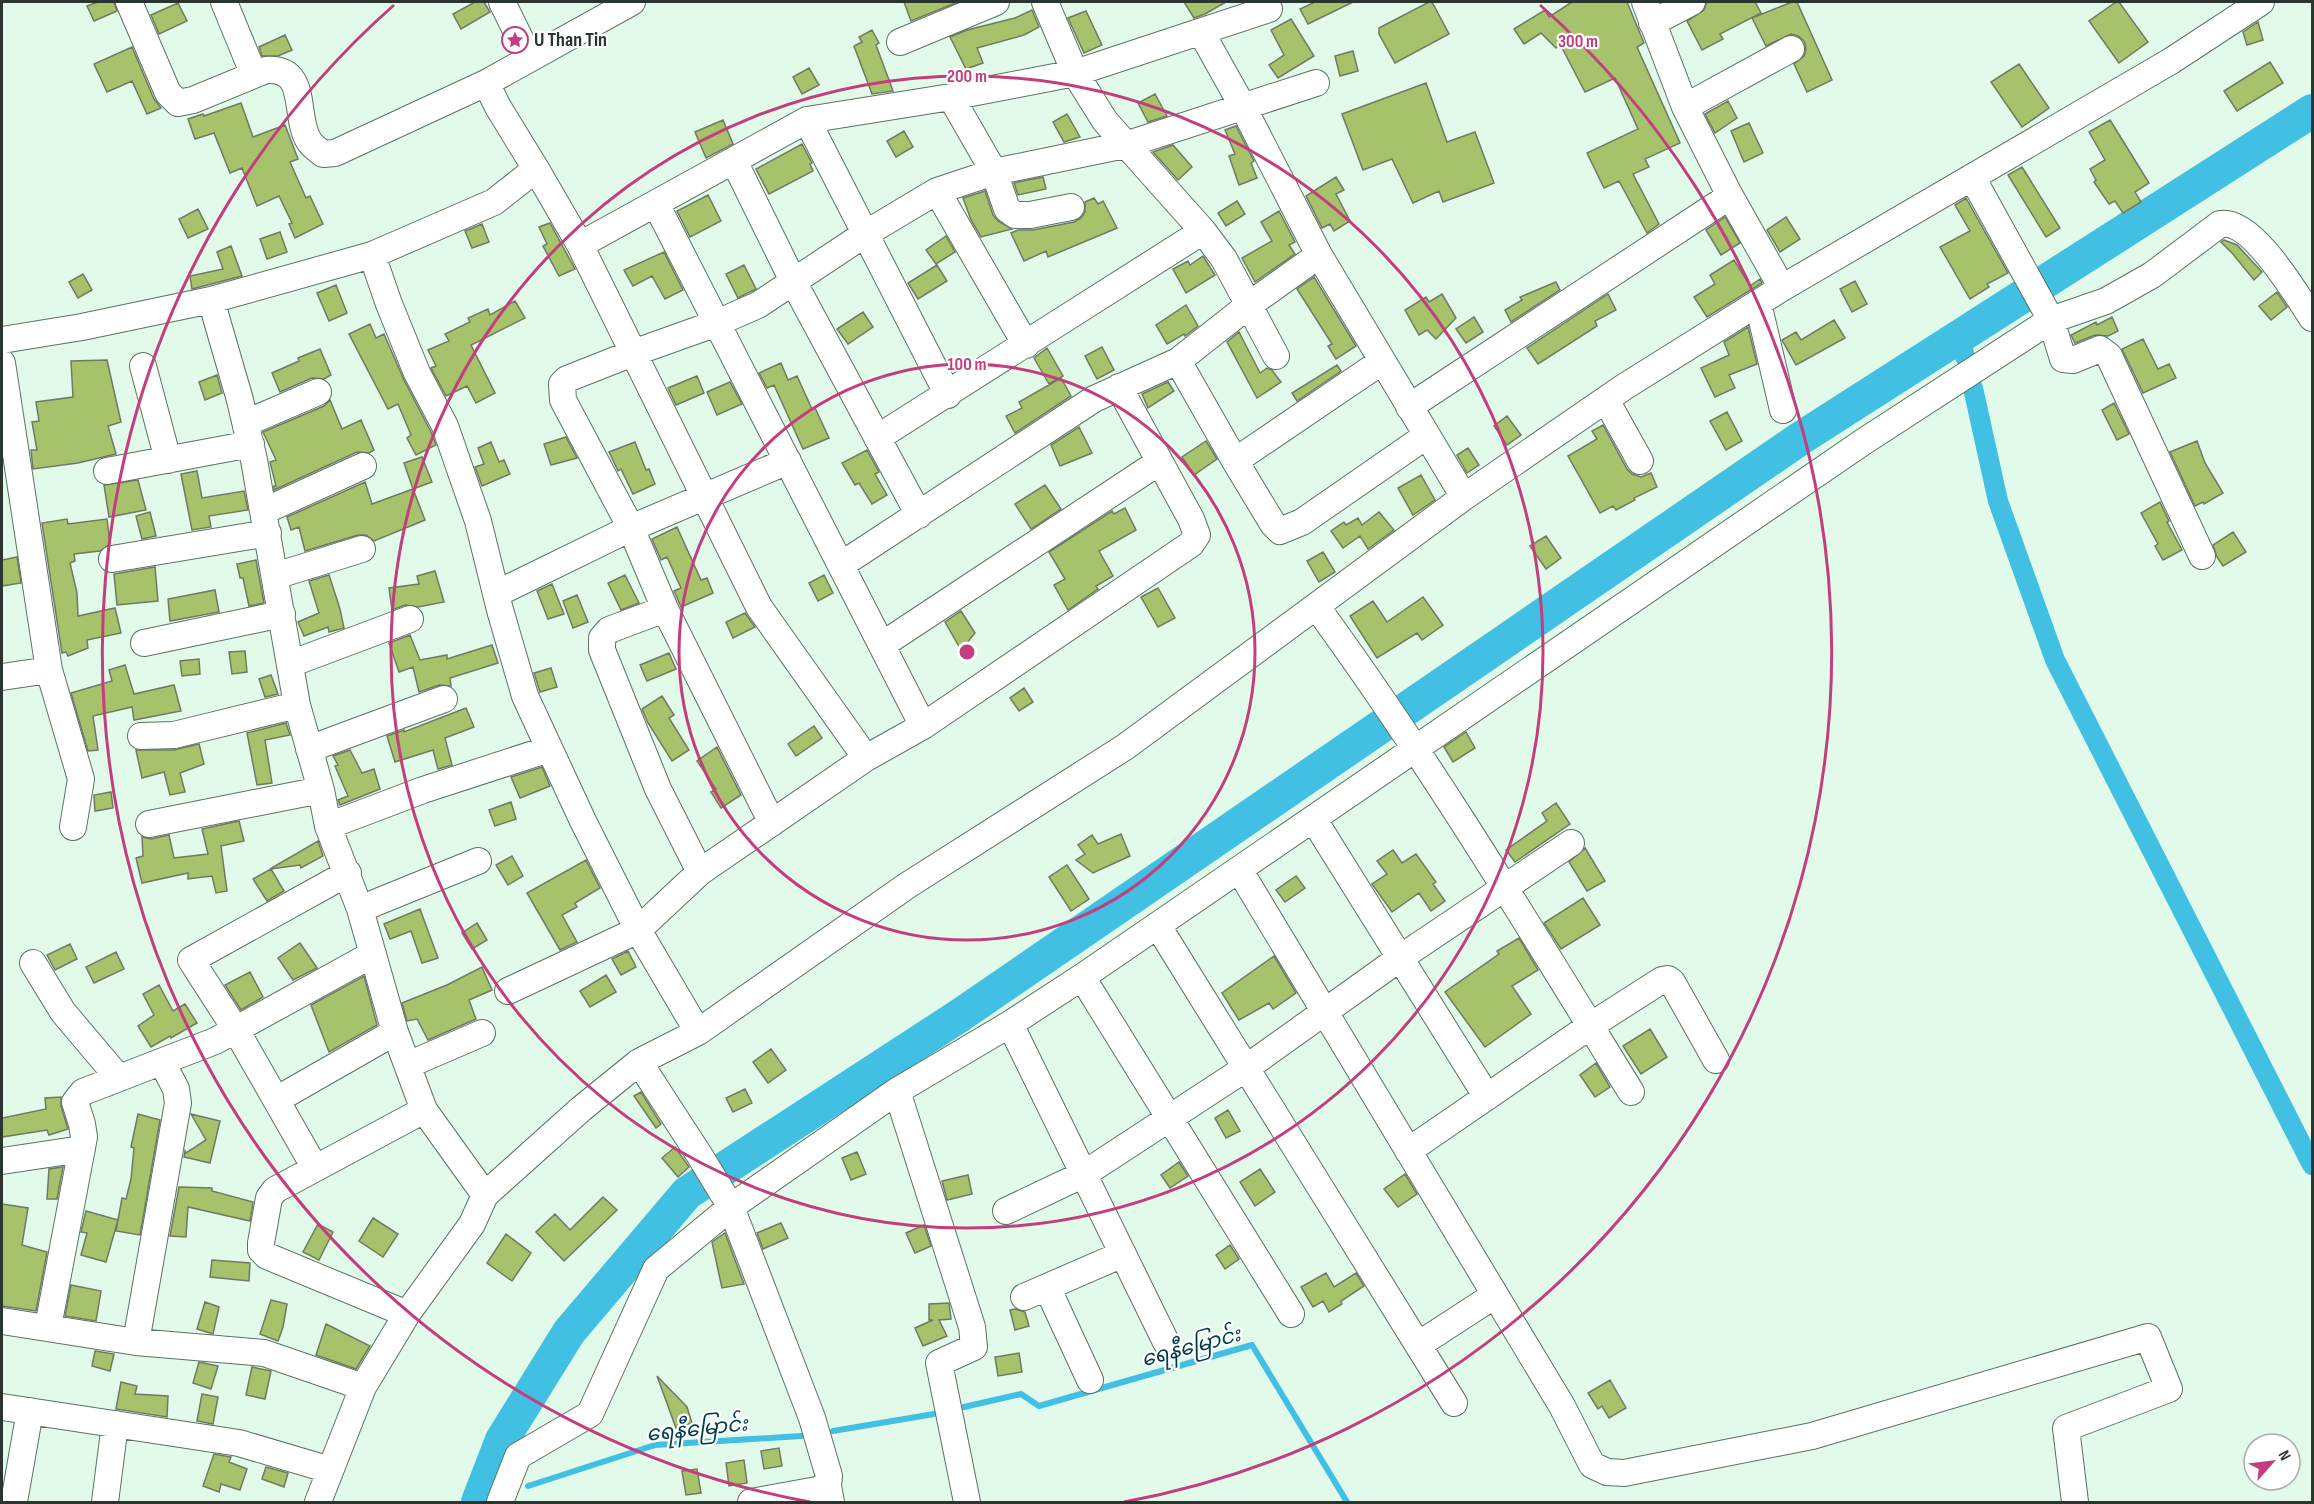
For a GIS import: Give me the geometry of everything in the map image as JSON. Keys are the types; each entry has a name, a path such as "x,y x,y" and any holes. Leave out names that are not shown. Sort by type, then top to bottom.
{"street":[{"path":"129,2 168,93 178,103 193,100 266,70 277,69 289,75 297,90 309,142 323,154 335,153 486,83 623,4"},
{"path":"224,2 254,75"},
{"path":"502,2 529,57"},
{"path":"900,42 996,2"},
{"path":"1045,2 1075,73 1105,121 1203,231 1224,259 1276,356"},
{"path":"1692,2 1648,12 1685,107 1730,196 1782,288"},
{"path":"318,1503 363,1387 407,1314 472,1224 485,1195 581,1109 639,1062 698,1032 908,885 1125,747 1464,497 1606,400 1782,288 2171,61 2259,2"},
{"path":"580,245 807,120 951,97 1075,73 1269,9"},
{"path":"1201,33 1243,107 1319,255 1381,362 1464,497"},
{"path":"1685,107 1791,49"},
{"path":"486,83 580,245 759,607 866,758"},
{"path":"772,823 665,609 631,528 563,400 562,384 567,379 633,352 717,323 758,305 865,234 937,191 994,172 1125,145 1316,83"},
{"path":"951,97 994,172 1007,209 1015,215 1030,215 1071,207"},
{"path":"807,120 948,395"},
{"path":"734,161 794,283 919,515"},
{"path":"2,340 82,327 211,300 372,255 494,202 536,169"},
{"path":"1972,177 2051,320 2063,359 2073,360 2100,349 2109,356 2202,556"},
{"path":"937,191 1026,345"},
{"path":"1409,407 1730,196"},
{"path":"656,204 923,726"},
{"path":"500,1503 518,1456 590,1414 656,1269 731,1208 897,1091 1010,1024 1240,871 1863,442 2051,320 2122,293 2187,251 2220,225 2227,223 2242,231 2267,254 2313,318"},
{"path":"877,438 1203,231"},
{"path":"372,255 417,373 445,426 478,521 525,696 638,930 698,1032"},
{"path":"841,565 1094,399 1178,361 1249,305 1319,255"},
{"path":"211,300 248,434 266,522 297,705 321,790 328,826 348,873 395,1032 424,1110 485,1195"},
{"path":"1758,303 1783,411"},
{"path":"1178,361 1234,461 1273,524 1280,531 1302,522 1426,436"},
{"path":"1234,461 1381,362"},
{"path":"2,363 49,669 81,779 73,827"},
{"path":"143,366 168,460"},
{"path":"508,991 638,930 700,872 866,758 923,726 1191,544 1197,535 1119,387"},
{"path":"107,471 168,460 248,434 318,392"},
{"path":"1606,400 1640,461"},
{"path":"496,594 631,528 788,461"},
{"path":"882,645 1159,462"},
{"path":"112,559 266,522 363,466"},
{"path":"275,576 362,549"},
{"path":"1316,606 1375,687 1505,886 1631,1092"},
{"path":"665,609 609,630 602,638 602,650 658,789 700,872"},
{"path":"144,643 282,614"},
{"path":"290,664 410,619"},
{"path":"2,677 49,669"},
{"path":"309,748 444,699"},
{"path":"141,736 174,735 297,705"},
{"path":"328,826 423,790 549,749"},
{"path":"149,824 321,790"},
{"path":"1314,820 1487,1097"},
{"path":"1006,1211 1084,1174 1170,1118 1246,1068 1400,958 1570,843"},
{"path":"360,909 478,861"},
{"path":"1240,871 1562,1406 1592,1465 1607,1472 1624,1473 1812,1436 2148,1337 2169,1389 2066,1428 2075,1503"},
{"path":"315,1168 276,1100 219,1039 191,960 348,873"},
{"path":"1158,926 1454,1403"},
{"path":"48,1328 84,1137 75,1102 83,1092 219,1039 372,954"},
{"path":"33,963 63,1012 112,1070 107,1083"},
{"path":"1082,977 1291,1314"},
{"path":"1408,1151 1590,1026 1662,980 1672,982 1716,1060"},
{"path":"1010,1024 1166,1342"},
{"path":"276,1100 395,1032"},
{"path":"408,1065 482,1034"},
{"path":"136,1342 178,1102 176,1089 162,1062"},
{"path":"639,1062 731,1208 812,1418 829,1476 829,1494 751,1503"},
{"path":"897,1091 972,1327 974,1347 939,1363 967,1503"},
{"path":"407,1314 267,1256 261,1250 261,1243 271,1194 424,1110"},
{"path":"2,1161 82,1149"},
{"path":"1090,1380 1035,1292 1123,1254"},
{"path":"1418,1345 1495,1294"},
{"path":"2,1322 136,1342 264,1353 363,1387"},
{"path":"2,1407 167,1434 239,1443 330,1470"},
{"path":"15,1503 30,1411"},
{"path":"105,1503 115,1424"}],"building":[{"path":"98,2 114,2 117,11 94,21 87,6"},
{"path":"475,2 484,2 490,12 461,29 453,14"},
{"path":"904,2 958,2 911,21"},
{"path":"1184,2 1226,2 1194,18"},
{"path":"1315,2 1353,2 1308,24 1300,9"},
{"path":"1432,2 1449,34 1395,63 1379,34 1379,28"},
{"path":"1572,2 1627,2 1644,43 1637,47 1680,143 1645,159 1649,167 1633,174 1659,224 1647,233 1619,181 1604,188 1587,153 1638,129 1615,78 1585,92 1560,44 1556,48 1541,33 1524,44 1514,29 1545,10 1549,17"},
{"path":"1707,2 1755,2 1761,13 1720,34 1723,39 1702,50 1687,21 1704,10"},
{"path":"1797,2 1832,80 1807,92 1794,64 1804,56 1806,49 1804,41 1791,34 1766,46 1752,18"},
{"path":"2119,2 2148,42 2119,63 2089,21"},
{"path":"178,3 187,21 159,34 151,15"},
{"path":"1032,10 1039,27 1024,35 977,48 983,63 966,69 950,37 967,30 1015,18"},
{"path":"1086,11 1102,45 1084,53 1068,18"},
{"path":"1291,19 1314,56 1278,78 1269,65 1284,55 1271,30"},
{"path":"2258,22 2263,40 2247,45 2243,32"},
{"path":"872,30 879,43 876,45 893,91 872,94 854,46 862,42 859,37"},
{"path":"285,35 292,50 278,56 262,56 259,47"},
{"path":"132,47 154,99 161,108 147,114 132,81 107,92 94,64"},
{"path":"1353,51 1358,71 1340,76 1335,56"},
{"path":"2270,62 2283,83 2237,111 2224,91"},
{"path":"2019,64 2049,108 2022,127 1991,82"},
{"path":"809,68 819,85 802,94 793,77"},
{"path":"1426,83 1447,142 1475,132 1494,183 1443,202 1439,191 1413,203 1392,159 1363,170 1342,114"},
{"path":"1155,94 1167,116 1148,122 1138,103"},
{"path":"1728,101 1737,118 1715,133 1705,114"},
{"path":"241,103 253,137 285,125 298,159 290,162 306,198 310,196 323,224 295,238 289,224 292,223 279,196 257,206 242,168 230,173 214,133 195,139 188,119"},
{"path":"1067,114 1080,137 1064,142 1053,122"},
{"path":"723,120 733,144 706,158 695,132"},
{"path":"2110,120 2149,183 2135,192 2141,202 2123,213 2115,201 2109,204 2094,182 2096,180 2090,169 2105,160 2089,132"},
{"path":"1749,123 1763,153 1744,162 1731,131"},
{"path":"1236,126 1254,161 1251,163 1257,178 1239,185 1229,156 1235,154 1225,130"},
{"path":"904,131 913,147 896,157 887,141"},
{"path":"802,144 812,163 810,164 813,171 769,194 756,169"},
{"path":"1173,145 1192,167 1178,180 1153,152"},
{"path":"2022,167 2060,228 2046,237 2008,175"},
{"path":"1043,177 1046,189 1018,195 1014,183"},
{"path":"1336,177 1344,190 1336,194 1350,221 1334,231 1330,224 1322,228 1306,196"},
{"path":"985,191 993,215 998,221 1012,229 981,237 971,220 963,198"},
{"path":"708,195 721,221 690,237 677,211"},
{"path":"1094,198 1098,204 1103,201 1117,228 1048,257 1046,251 1024,261 1011,233 1074,222 1085,212 1085,202"},
{"path":"1966,198 2008,273 1987,284 1989,287 1970,299 1940,247 1970,231 1955,205"},
{"path":"1237,201 1245,214 1226,226 1218,213"},
{"path":"198,209 208,229 188,238 179,219"},
{"path":"1279,211 1295,242 1289,245 1295,254 1255,282 1242,258 1272,241 1261,222"},
{"path":"1725,217 1740,243 1721,255 1706,230"},
{"path":"1786,217 1800,239 1780,252 1767,230"},
{"path":"550,223 575,269 559,276 543,246 547,244 539,227"},
{"path":"482,224 489,242 472,248 465,231"},
{"path":"280,232 287,252 267,259 260,239"},
{"path":"946,236 955,252 936,264 926,250"},
{"path":"2224,240 2237,245 2262,272 2254,280 2221,242"},
{"path":"231,246 242,276 192,289 190,276 223,269 217,252"},
{"path":"664,252 683,290 665,299 652,276 633,286 624,270"},
{"path":"1203,256 1215,275 1186,293 1173,269 1188,261 1190,265"},
{"path":"1734,260 1750,286 1760,279 1762,283 1707,317 1694,297 1715,284 1710,275"},
{"path":"744,265 756,289 738,298 726,274"},
{"path":"937,265 947,281 918,299 908,283"},
{"path":"83,274 92,290 78,298 69,282"},
{"path":"1314,277 1356,346 1336,359 1328,346 1332,344 1297,289"},
{"path":"1855,281 1867,304 1852,312 1840,289"},
{"path":"1556,282 1560,290 1511,322 1505,310 1522,300 1520,297"},
{"path":"336,285 347,313 329,321 317,293"},
{"path":"2277,292 2287,307 2271,320 2259,306"},
{"path":"1442,294 1456,318 1436,339 1427,330 1419,335 1405,310 1426,297 1429,302"},
{"path":"1608,294 1616,310 1595,321 1597,326 1538,364 1527,348"},
{"path":"515,301 525,318 471,345 495,393 476,403 467,386 446,396 431,368 436,366 428,350 449,341 445,334 470,322 468,318 488,309 490,315"},
{"path":"1186,305 1198,326 1185,336 1184,334 1167,344 1156,325"},
{"path":"863,312 873,327 848,344 837,329"},
{"path":"1474,317 1483,332 1466,343 1456,329"},
{"path":"2112,317 2118,331 2108,336 2095,335 2075,343 2071,335 2096,322 2097,325"},
{"path":"1834,320 1845,338 1796,365 1782,340 1796,332 1801,340"},
{"path":"370,324 376,338 384,334 436,445 416,455 407,438 411,435 398,404 388,409 349,334"},
{"path":"1748,327 1757,364 1729,375 1735,388 1715,397 1701,368 1729,355 1724,342"},
{"path":"1239,332 1260,373 1267,368 1272,370 1281,382 1257,398 1227,342"},
{"path":"2143,339 2158,369 2169,364 2176,378 2143,393 2122,349"},
{"path":"1102,347 1114,370 1097,379 1085,356"},
{"path":"1047,348 1063,376 1049,384 1034,358"},
{"path":"320,349 331,375 324,379 312,378 280,392 272,373"},
{"path":"107,360 121,422 108,426 116,454 78,463 33,469 31,450 37,450 32,422 39,421 36,402 73,397 71,361"},
{"path":"781,363 788,380 797,376 812,409 815,408 829,438 803,449 774,385 767,388 759,373"},
{"path":"1337,365 1341,371 1297,401 1292,393"},
{"path":"217,375 222,393 205,400 199,382"},
{"path":"697,376 704,393 676,405 668,388"},
{"path":"1061,378 1071,396 1015,433 1006,416 1022,408 1019,402"},
{"path":"730,382 742,404 717,415 707,392"},
{"path":"1168,382 1174,391 1148,408 1142,394"},
{"path":"330,400 342,429 361,420 374,450 369,453 357,452 274,490 276,486 270,462 276,460 263,432 324,406"},
{"path":"2114,403 2129,434 2117,440 2102,410"},
{"path":"1727,412 1742,441 1726,450 1710,421"},
{"path":"1507,416 1521,435 1507,445 1494,426"},
{"path":"1603,425 1627,469 1632,474 1641,477 1651,473 1657,487 1616,510 1613,506 1600,513 1568,456 1597,439 1592,431"},
{"path":"1079,427 1092,453 1060,466 1051,445"},
{"path":"566,437 577,458 551,465 544,444"},
{"path":"1206,441 1217,459 1194,475 1182,457"},
{"path":"2197,441 2205,463 2223,493 2204,504 2203,502 2195,506 2170,452"},
{"path":"491,442 499,462 504,460 510,474 482,486 475,467 484,464 478,448"},
{"path":"635,442 646,470 649,469 655,484 633,494 621,469 618,471 609,452"},
{"path":"1468,448 1479,465 1467,473 1457,455"},
{"path":"867,450 879,472 875,474 887,495 872,504 859,483 855,485 842,463"},
{"path":"422,457 432,482 413,489 404,463"},
{"path":"197,471 202,498 244,491 248,510 209,516 211,527 192,530 181,474"},
{"path":"1421,475 1435,500 1413,515 1398,488"},
{"path":"138,480 146,510 109,517 104,485"},
{"path":"365,482 372,504 413,489 425,520 374,541 366,535 358,535 305,551 299,527 291,530 287,517"},
{"path":"1045,485 1061,509 1031,529 1015,504"},
{"path":"2160,502 2169,521 2167,522 2182,550 2163,560 2155,546 2158,544 2141,513"},
{"path":"1125,508 1136,530 1099,551 1113,576 1096,586 1098,589 1068,610 1054,585 1065,579 1049,552 1112,511 1114,514"},
{"path":"150,512 156,536 142,539 136,516"},
{"path":"1379,512 1394,530 1368,549 1360,536 1343,548 1331,531 1344,522 1346,525 1358,518 1362,525"},
{"path":"67,519 68,524 107,519 110,544 100,551 74,554 75,561 70,563 77,593 78,616 115,608 121,633 87,640 88,648 68,656 66,652 62,653 42,523"},
{"path":"677,527 701,580 707,578 713,593 681,607 674,591 681,588 667,557 661,560 652,539"},
{"path":"2233,532 2246,552 2223,566 2213,545"},
{"path":"1546,536 1561,558 1546,569 1530,546"},
{"path":"1323,552 1335,572 1319,582 1307,561"},
{"path":"17,557 21,583 2,586 2,560"},
{"path":"256,560 264,603 249,606 243,578 240,578 237,564"},
{"path":"155,567 158,601 117,605 114,574"},
{"path":"435,571 444,602 418,607 405,605 392,610 389,588 419,584 417,576"},
{"path":"329,575 344,628 329,632 328,627 304,636 298,622 319,613 309,581"},
{"path":"625,575 639,603 621,610 608,583"},
{"path":"824,575 833,593 818,601 809,583"},
{"path":"552,584 564,614 548,619 537,591"},
{"path":"1158,588 1175,618 1158,627 1141,597"},
{"path":"215,590 219,612 170,621 168,599"},
{"path":"577,595 588,622 573,628 563,601"},
{"path":"1423,597 1443,625 1422,640 1417,633 1377,658 1350,616 1373,601 1387,622"},
{"path":"961,611 975,633 961,650 945,622"},
{"path":"745,613 755,627 733,638 726,622"},
{"path":"410,635 420,660 447,655 447,659 492,645 498,663 450,678 451,686 439,685 419,692 413,667 399,672 389,643"},
{"path":"245,651 247,672 232,674 229,652"},
{"path":"669,653 676,669 647,681 640,665"},
{"path":"199,659 200,674 182,676 180,661"},
{"path":"125,665 134,694 174,685 181,711 134,720 132,707 93,716 98,750 88,751 71,693 112,681 109,670"},
{"path":"551,668 557,687 540,692 534,673"},
{"path":"271,675 278,694 265,697 259,679"},
{"path":"1024,688 1033,702 1019,711 1010,698"},
{"path":"662,696 674,715 669,718 689,750 672,761 642,709"},
{"path":"466,708 474,727 445,738 452,765 438,769 433,750 395,762 387,736 404,730 404,732"},
{"path":"286,723 290,735 265,740 272,783 257,785 247,733"},
{"path":"814,726 822,738 796,756 788,744"},
{"path":"1466,732 1475,748 1453,762 1444,747"},
{"path":"199,744 204,764 180,773 185,792 170,795 164,772 142,778 136,750 174,750"},
{"path":"717,747 741,795 721,808 711,792 716,789 697,761"},
{"path":"350,750 362,773 374,769 380,789 340,805 338,800 348,796 333,756"},
{"path":"542,767 550,786 520,798 511,777"},
{"path":"111,792 113,808 95,811 94,795"},
{"path":"511,802 516,819 495,826 489,810"},
{"path":"1556,803 1570,824 1515,862 1506,850 1547,821 1542,813"},
{"path":"239,821 244,841 221,846 227,891 216,893 212,876 188,879 188,873 142,883 136,858 143,856 142,837 151,839 169,835 174,858 208,854 202,829"},
{"path":"1121,834 1130,856 1093,873 1076,860 1085,854 1078,845 1092,835 1098,844"},
{"path":"318,841 323,856 301,868 300,865 270,869"},
{"path":"1585,848 1605,881 1587,891 1569,862"},
{"path":"1393,850 1402,863 1416,854 1436,882 1433,884 1445,901 1431,911 1419,893 1392,912 1372,884 1387,874 1377,861"},
{"path":"512,856 523,876 508,885 496,865"},
{"path":"586,860 600,888 575,903 577,907 562,915 577,942 560,950 527,893"},
{"path":"1067,865 1089,899 1071,911 1049,877"},
{"path":"271,869 284,891 267,901 253,879"},
{"path":"1296,876 1305,888 1285,902 1276,890"},
{"path":"1583,898 1600,925 1561,949 1544,923"},
{"path":"420,909 438,958 422,963 411,931 390,939 384,924"},
{"path":"477,923 487,940 472,949 462,933"},
{"path":"1519,938 1538,970 1512,986 1531,1014 1485,1047 1445,992 1499,954 1497,951"},
{"path":"300,943 317,968 293,980 278,958"},
{"path":"70,944 77,959 55,970 47,955"},
{"path":"628,951 636,967 621,975 612,959"},
{"path":"116,952 124,969 94,983 86,967"},
{"path":"1274,956 1296,993 1273,1009 1269,1003 1239,1020 1222,993"},
{"path":"482,967 492,990 469,1000 476,1019 428,1040 417,1019 407,1021 402,1003 447,985"},
{"path":"250,972 263,997 241,1010 225,985"},
{"path":"606,975 616,992 590,1007 580,991"},
{"path":"364,976 377,1025 329,1052 311,1005"},
{"path":"159,985 173,1011 185,1004 197,1023 151,1047 138,1026 154,1015 143,994"},
{"path":"1650,1029 1667,1057 1641,1074 1623,1046"},
{"path":"771,1049 786,1070 768,1083 753,1062"},
{"path":"1596,1063 1610,1087 1595,1097 1580,1075"},
{"path":"745,1089 752,1103 733,1112 726,1098"},
{"path":"641,1092 661,1124 656,1128 634,1096"},
{"path":"61,1097 61,1106 68,1129 49,1135 47,1130 2,1137 2,1118 46,1109 45,1098"},
{"path":"1228,1110 1240,1131 1226,1138 1215,1118"},
{"path":"138,1114 160,1120 140,1235 116,1231 122,1198 126,1199 131,1179 134,1148 131,1147"},
{"path":"191,1114 220,1121 210,1163 184,1157 185,1151 186,1153 206,1140"},
{"path":"675,1147 689,1167 678,1177 662,1158"},
{"path":"857,1152 866,1174 851,1180 842,1158"},
{"path":"1179,1162 1188,1176 1170,1188 1161,1175"},
{"path":"63,1167 57,1199 47,1199 49,1169"},
{"path":"1260,1169 1275,1192 1255,1206 1240,1182"},
{"path":"1405,1174 1417,1194 1398,1207 1384,1189"},
{"path":"968,1175 972,1194 947,1200 942,1181"},
{"path":"179,1187 212,1188 212,1191 253,1202 250,1221 188,1207 186,1237 170,1236"},
{"path":"603,1197 617,1210 564,1261 536,1232 555,1214 570,1230"},
{"path":"2,1204 28,1208 22,1245 47,1252 36,1311 2,1306"},
{"path":"86,1211 118,1220 106,1262 81,1255 87,1233 81,1232"},
{"path":"373,1218 398,1234 383,1257 359,1241"},
{"path":"781,1223 788,1238 763,1249 757,1233"},
{"path":"318,1224 333,1232 319,1260 303,1252"},
{"path":"924,1225 931,1246 915,1253 906,1233"},
{"path":"725,1233 744,1284 722,1288 712,1242"},
{"path":"506,1234 531,1253 512,1281 487,1263"},
{"path":"1230,1245 1239,1259 1225,1269 1216,1255"},
{"path":"212,1260 250,1263 249,1281 210,1277"},
{"path":"1326,1273 1334,1287 1356,1273 1364,1286 1329,1312 1323,1301 1313,1307 1301,1287"},
{"path":"71,1285 101,1291 96,1321 65,1316"},
{"path":"271,1300 287,1304 278,1341 260,1334"},
{"path":"205,1302 219,1307 213,1334 197,1329"},
{"path":"949,1303 951,1319 939,1320 947,1336 923,1346 915,1328 933,1320 929,1320 929,1304"},
{"path":"1010,1310 1025,1312 1029,1326 1015,1330"},
{"path":"326,1324 370,1346 356,1369 316,1355"},
{"path":"95,1351 114,1354 110,1371 92,1366"},
{"path":"1019,1353 1022,1372 998,1376 995,1357"},
{"path":"199,1362 218,1366 211,1389 193,1383"},
{"path":"252,1367 271,1371 265,1399 246,1395"},
{"path":"657,1376 687,1407 692,1423 676,1428"},
{"path":"1610,1380 1626,1408 1609,1418 1602,1406 1598,1409 1588,1393"},
{"path":"121,1382 137,1386 135,1394 168,1396 167,1417 116,1409"},
{"path":"202,1394 218,1397 213,1424 197,1421"},
{"path":"779,1448 782,1466 764,1469 761,1451"},
{"path":"214,1454 231,1457 229,1462 247,1469 240,1490 221,1484 219,1492 203,1486"},
{"path":"744,1460 747,1483 729,1486 726,1463"},
{"path":"266,1467 288,1473 284,1487 262,1479"},
{"path":"697,1469 701,1493 686,1495 682,1471"}],"waterway":[{"path":"478,1502 502,1440 569,1332 687,1193 959,1016 1801,438 2312,111"},
{"path":"1960,338 1965,357"},
{"path":"1973,388 1998,501 2055,660 2312,1165"},
{"name":"ရေနီမြောင်း","path":"964,1407 1021,1394 1039,1406 1252,1345 1347,1502"},
{"name":"ရေနီမြောင်း","path":"833,1431 934,1414"},
{"name":"ရေနီမြောင်း","path":"528,1486 655,1445 801,1436"},
{"name":"ရေနီမြောင်း","path":"480,1498 496,1494"}],"place":[{"name":"U Than Tin","path":"515,40"}]}
